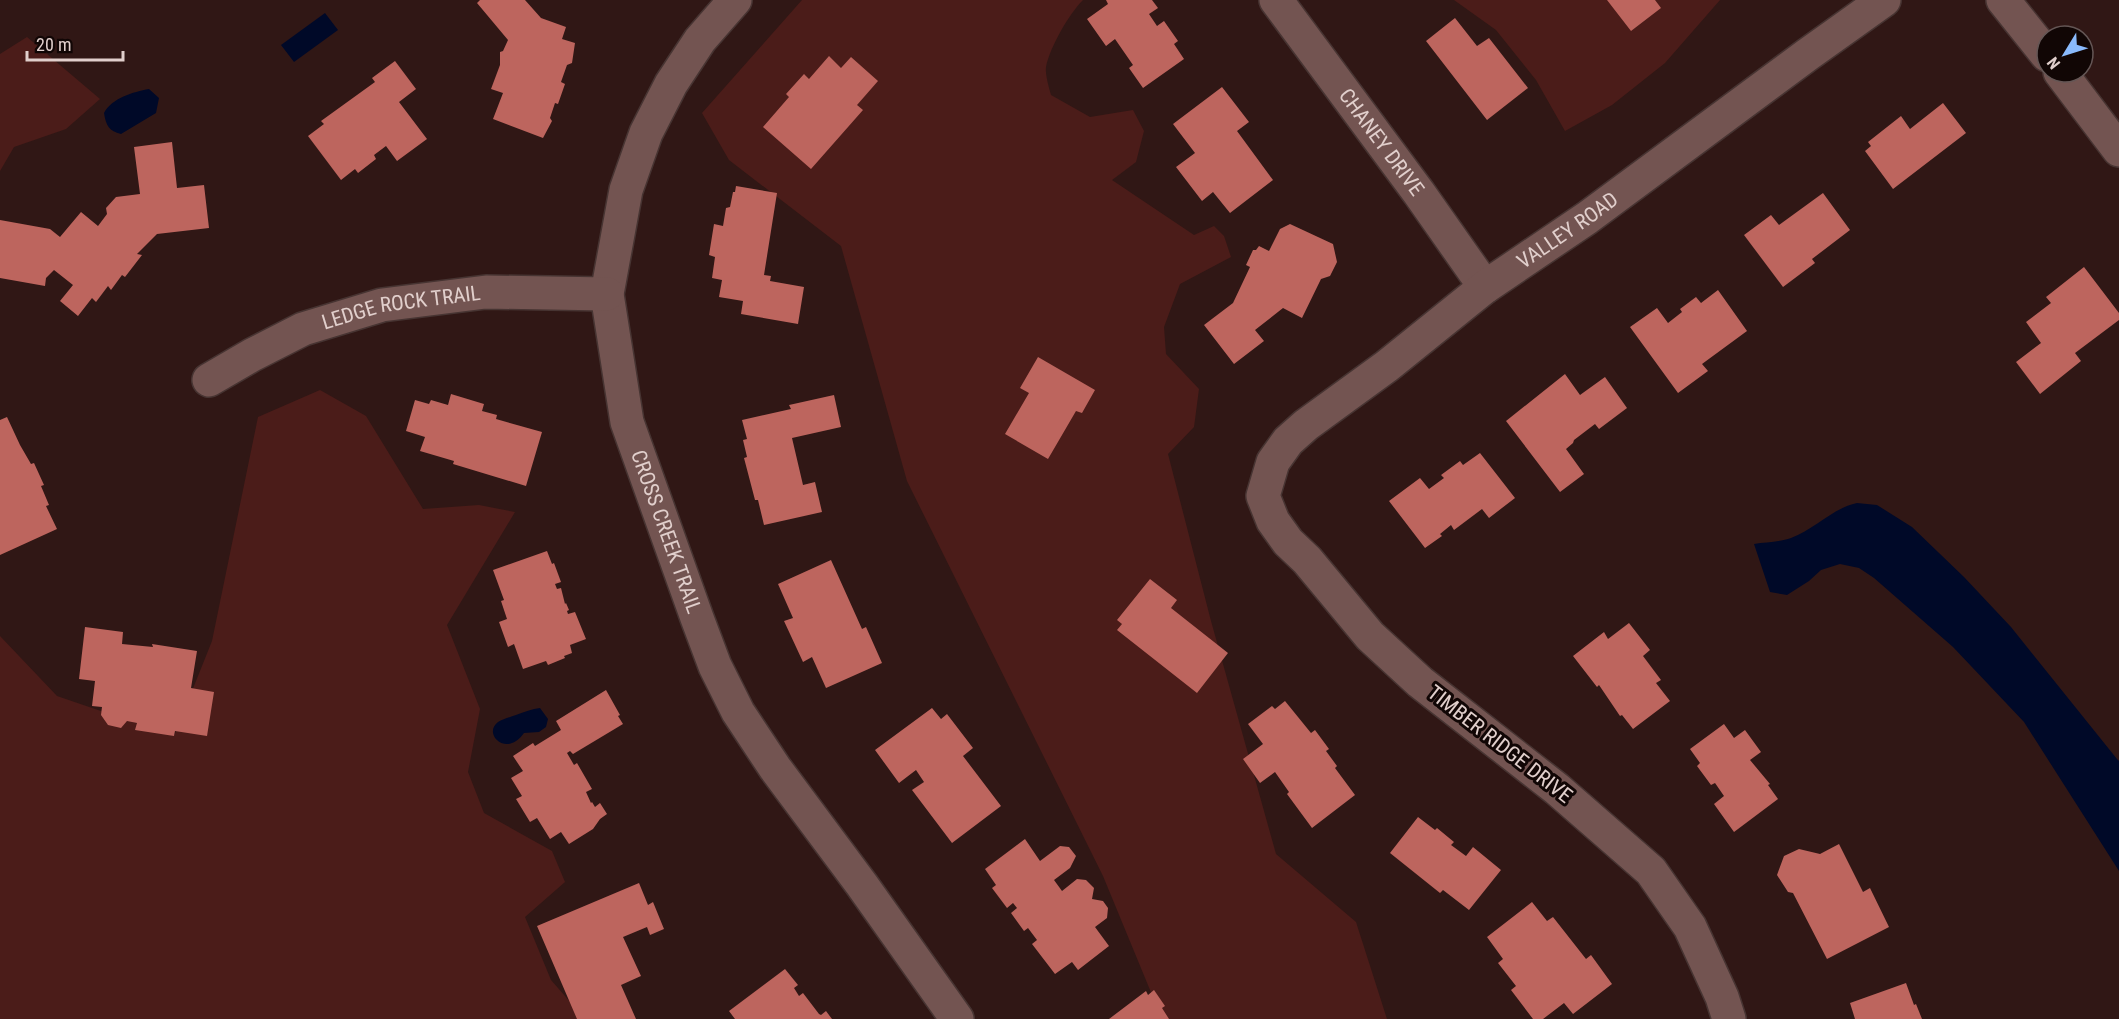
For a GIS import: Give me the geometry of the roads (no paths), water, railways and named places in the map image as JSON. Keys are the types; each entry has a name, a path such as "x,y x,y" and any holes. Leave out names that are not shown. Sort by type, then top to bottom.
{"street":[{"name":"CROSS CREEK TRAIL","path":"735,0 700,40 671,84 646,133 626,190 607,294 627,422 715,666 738,712 775,768 957,1019"},
{"name":"CHANEY DRIVE","path":"1276,0 1419,193 1485,287"},
{"name":"VALLEY ROAD","path":"1269,478 1273,462 1288,441 1306,424 1387,366 1485,287 1587,218 1884,0"},
{"path":"2003,0 2035,40"},
{"path":"2069,84 2119,150"},
{"name":"LEDGE ROCK TRAIL","path":"209,380 303,329 382,305 486,292 607,294"},
{"name":"TIMBER RIDGE DRIVE","path":"1269,478 1263,496 1273,521 1288,542 1307,560 1370,636 1420,682 1566,796 1651,871 1690,927 1722,997 1729,1019"}],"water":[{"path":"325,13 338,30 294,62 281,45"},
{"path":"149,89 159,98 156,113 121,134 107,125 104,113 112,103 124,96"},
{"path":"1857,503 1877,505 1912,527 1964,577 2011,627 2119,761 2119,871 2024,722 1953,647 1874,578 1859,568 1840,564 1821,570 1787,595 1770,592 1754,544 1791,538 1840,509"},
{"path":"540,708 548,719 546,727 539,732 524,733 511,744 504,744 495,737 494,727 498,722"}]}
